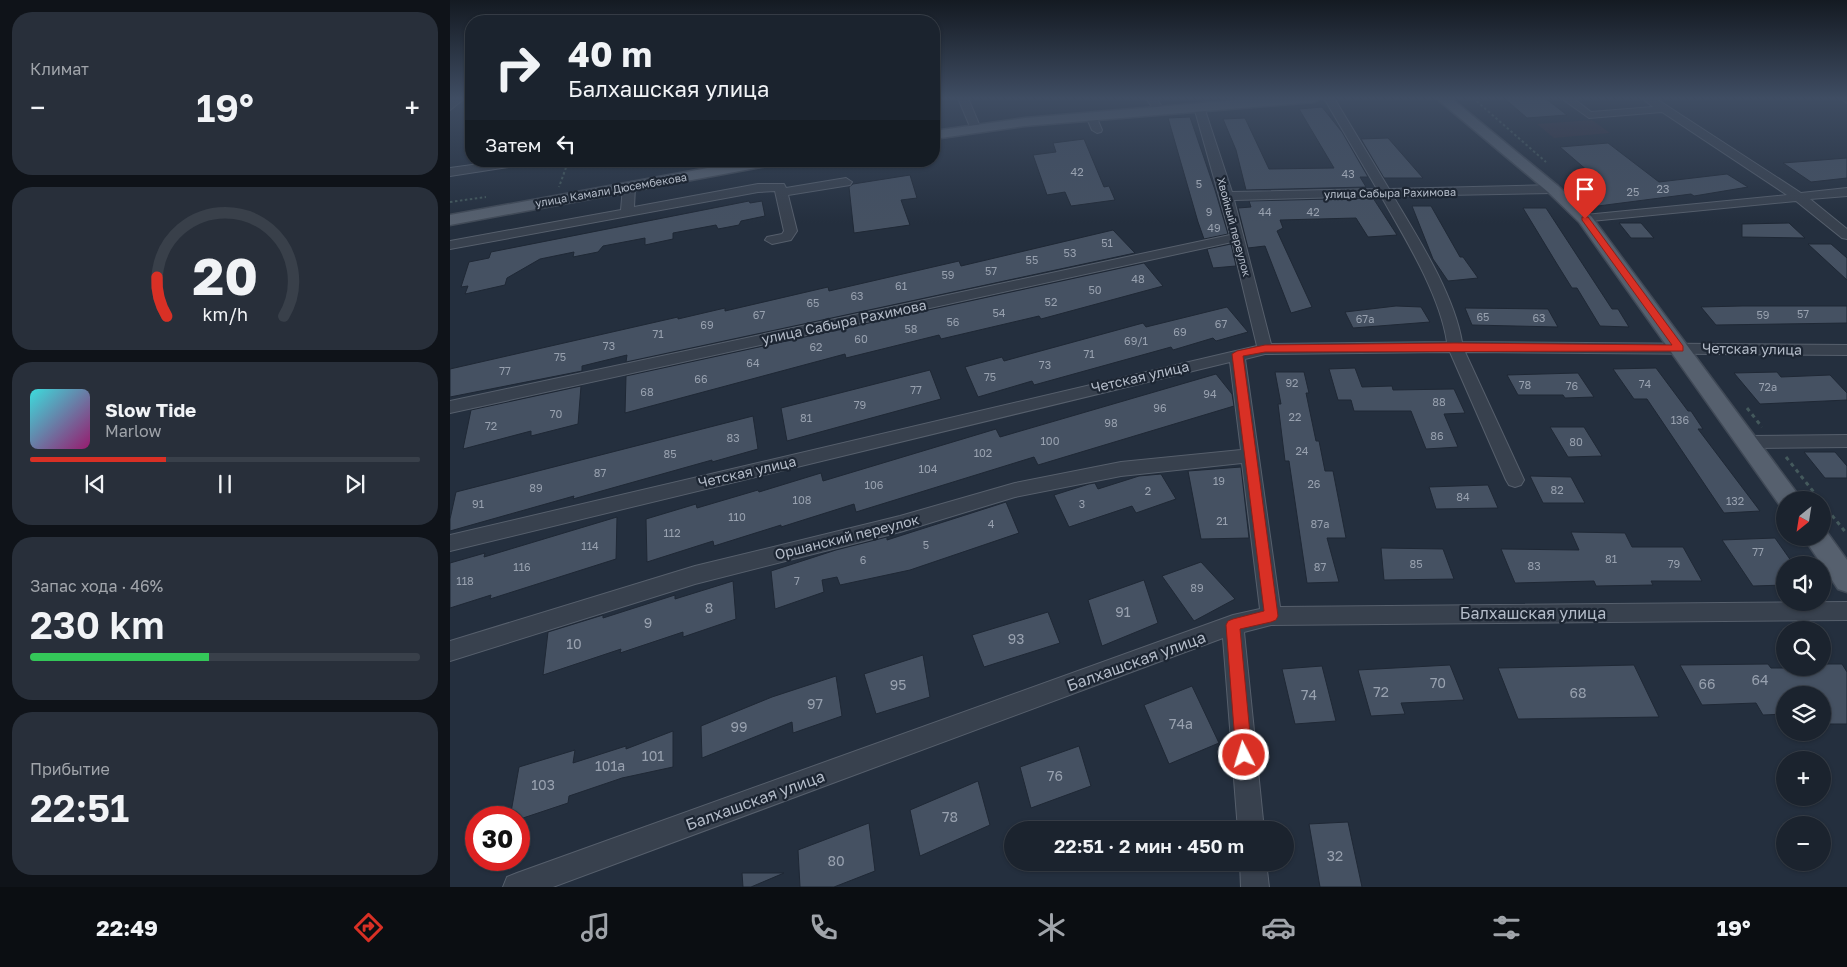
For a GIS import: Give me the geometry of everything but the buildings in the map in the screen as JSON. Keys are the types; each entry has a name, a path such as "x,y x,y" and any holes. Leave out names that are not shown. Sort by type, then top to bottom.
{"main road":[{"path":"1492,139 1553,189 1585,219 1750,442 1784,491"},
{"name":"улица Камали Дюсембекова","path":"450,220 725,167"},
{"path":"1823,546 1847,581"}],"street":[{"name":"Хвойный переулок","path":"1209,139 1227,196 1265,349"},
{"path":"1354,139 1387,192 1421,253 1452,328 1455,347 1515,480"},
{"path":"1711,139 1799,197 1847,235"},
{"path":"450,172 485,167"},
{"path":"781,193 846,182"},
{"path":"450,245 776,186 780,187 791,231 786,237 772,240"},
{"path":"627,212 629,187"},
{"name":"улица Сабыра Рахимова","path":"1227,196 1553,189"},
{"path":"1585,219 1847,192"},
{"name":"улица Сабыра Рахимова","path":"450,407 1237,237"},
{"name":"Четская улица","path":"450,543 1237,354 1265,349 1455,347 1847,350"},
{"path":"1237,354 1271,616"},
{"path":"1750,442 1847,441"},
{"name":"Оршанский переулок","path":"450,650 696,575 900,524 1015,490 1121,469 1251,456"},
{"name":"Балхашская улица","path":"517,887 1233,625 1271,616 1847,611"},
{"path":"1233,625 1249,821"},
{"path":"1254,871 1256,887"}],"path":[{"path":"559,187 566,167"},
{"path":"1831,514 1847,534"}],"route":[{"path":"1244,755 1233,625 1271,616 1237,354 1265,349 1455,347 1680,348 1585,219"}]}
